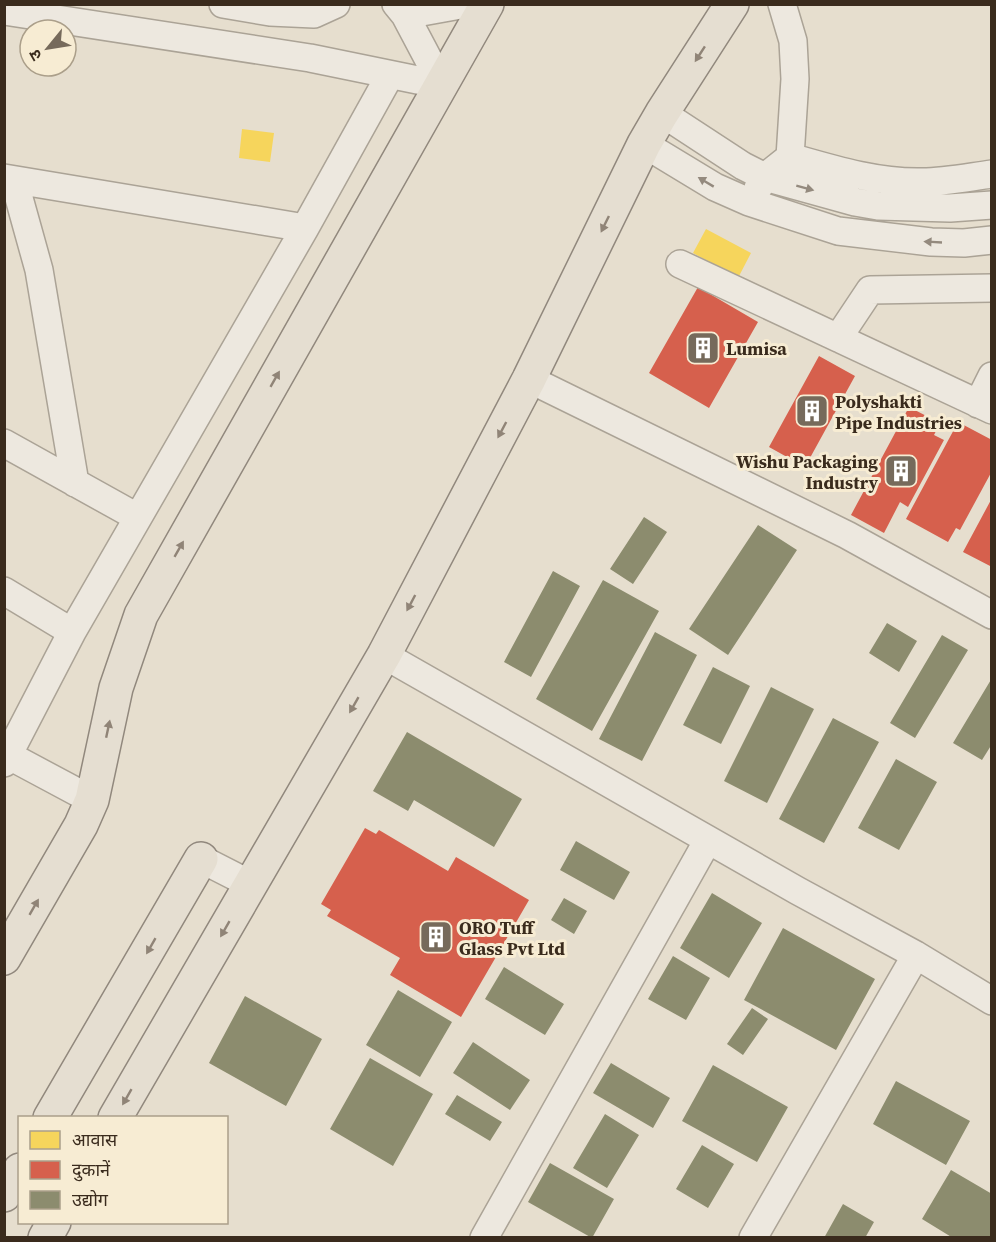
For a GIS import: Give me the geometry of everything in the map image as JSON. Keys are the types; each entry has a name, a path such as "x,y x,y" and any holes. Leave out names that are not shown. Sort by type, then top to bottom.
{"main road":[{"path":"4,958 81,825 92,800 116,688 141,615 487,4"},
{"path":"116,1116 384,655 529,379 644,144 732,4"},
{"path":"51,1116 201,859"},
{"path":"4,1195 18,1173"},
{"path":"45,1238 53,1224"}],"street":[{"path":"223,4 270,12 314,14 336,4"},
{"path":"442,85 401,10 466,4"},
{"path":"749,202 765,177 790,157 795,79 794,41 782,4"},
{"path":"7,17 310,58 442,85"},
{"path":"92,800 6,757 72,632 305,228 390,75"},
{"path":"662,113 743,166 765,177 855,202 878,206 950,208 992,205"},
{"path":"644,144 715,187 749,202 837,231 931,242 964,243 992,240"},
{"path":"790,157 839,172 906,182 992,174"},
{"path":"75,483 39,270 9,179 305,228"},
{"path":"680,264 985,407 992,376"},
{"path":"838,338 870,290 992,288"},
{"path":"529,379 847,535 992,615"},
{"path":"4,443 137,517"},
{"path":"4,591 72,632"},
{"path":"384,655 992,1001"},
{"path":"484,1238 708,840"},
{"path":"201,859 250,884"},
{"path":"753,1238 916,956"}],"building: आवास":[{"path":"242,129 274,133 270,162 239,158"},
{"path":"706,229 751,253 738,278 693,253"}],"building: दुकानें":[{"name":"Lumisa","path":"698,287 758,322 709,408 649,373"},
{"name":"Polyshakti Pipe Industries","path":"819,356 855,376 805,467 769,447"},
{"name":"Wishu Packaging Industry","path":"909,407 940,423 934,435 944,440 908,507 900,502 884,533 851,515"},
{"path":"958,422 992,440 992,471 960,530 956,528 948,542 906,519"},
{"path":"992,498 992,567 963,552"},
{"name":"ORO Tuff Glass Pvt Ltd","path":"365,828 376,834 379,830 448,871 456,857 529,900 461,1017 390,975 400,958 327,916 331,910 321,904"}],"building: उद्योग":[{"path":"644,517 667,532 633,584 610,569"},
{"path":"758,525 797,550 728,655 689,629"},
{"path":"553,571 580,586 531,677 504,662"},
{"path":"603,580 659,611 592,731 536,699"},
{"path":"887,623 917,641 899,672 869,653"},
{"path":"655,632 697,655 642,761 599,739"},
{"path":"942,635 968,650 915,738 890,723"},
{"path":"713,667 750,686 721,744 683,725"},
{"path":"992,678 992,744 982,760 953,743"},
{"path":"771,687 814,709 767,803 724,781"},
{"path":"833,718 879,742 824,843 779,819"},
{"path":"407,732 522,799 494,847 414,800 408,811 373,791"},
{"path":"896,759 937,782 899,850 858,828"},
{"path":"576,841 630,872 614,900 560,870"},
{"path":"712,893 762,923 729,978 680,948"},
{"path":"564,898 587,911 574,934 551,920"},
{"path":"783,928 875,979 836,1050 744,1000"},
{"path":"673,956 710,978 686,1020 648,999"},
{"path":"504,967 564,1004 545,1035 485,999"},
{"path":"398,990 452,1022 420,1077 366,1045"},
{"path":"245,996 322,1039 286,1106 209,1063"},
{"path":"752,1008 768,1019 743,1055 727,1044"},
{"path":"473,1042 530,1080 510,1110 453,1073"},
{"path":"370,1058 433,1094 393,1166 330,1129"},
{"path":"611,1063 670,1098 653,1128 593,1093"},
{"path":"713,1065 788,1107 757,1162 682,1121"},
{"path":"896,1081 970,1121 946,1165 873,1124"},
{"path":"457,1095 502,1122 490,1141 445,1114"},
{"path":"605,1114 639,1135 607,1188 573,1168"},
{"path":"702,1145 734,1164 708,1208 676,1189"},
{"path":"550,1163 614,1199 592,1238 528,1202"},
{"path":"951,1170 992,1194 992,1238 953,1238 922,1219"},
{"path":"843,1204 874,1222 865,1238 824,1238"}],"place":[{"name":"Lumisa","path":"703,348"},
{"name":"Polyshakti Pipe Industries","path":"812,411"},
{"name":"Wishu Packaging Industry","path":"901,471"},
{"name":"ORO Tuff Glass Pvt Ltd","path":"436,937"}]}
